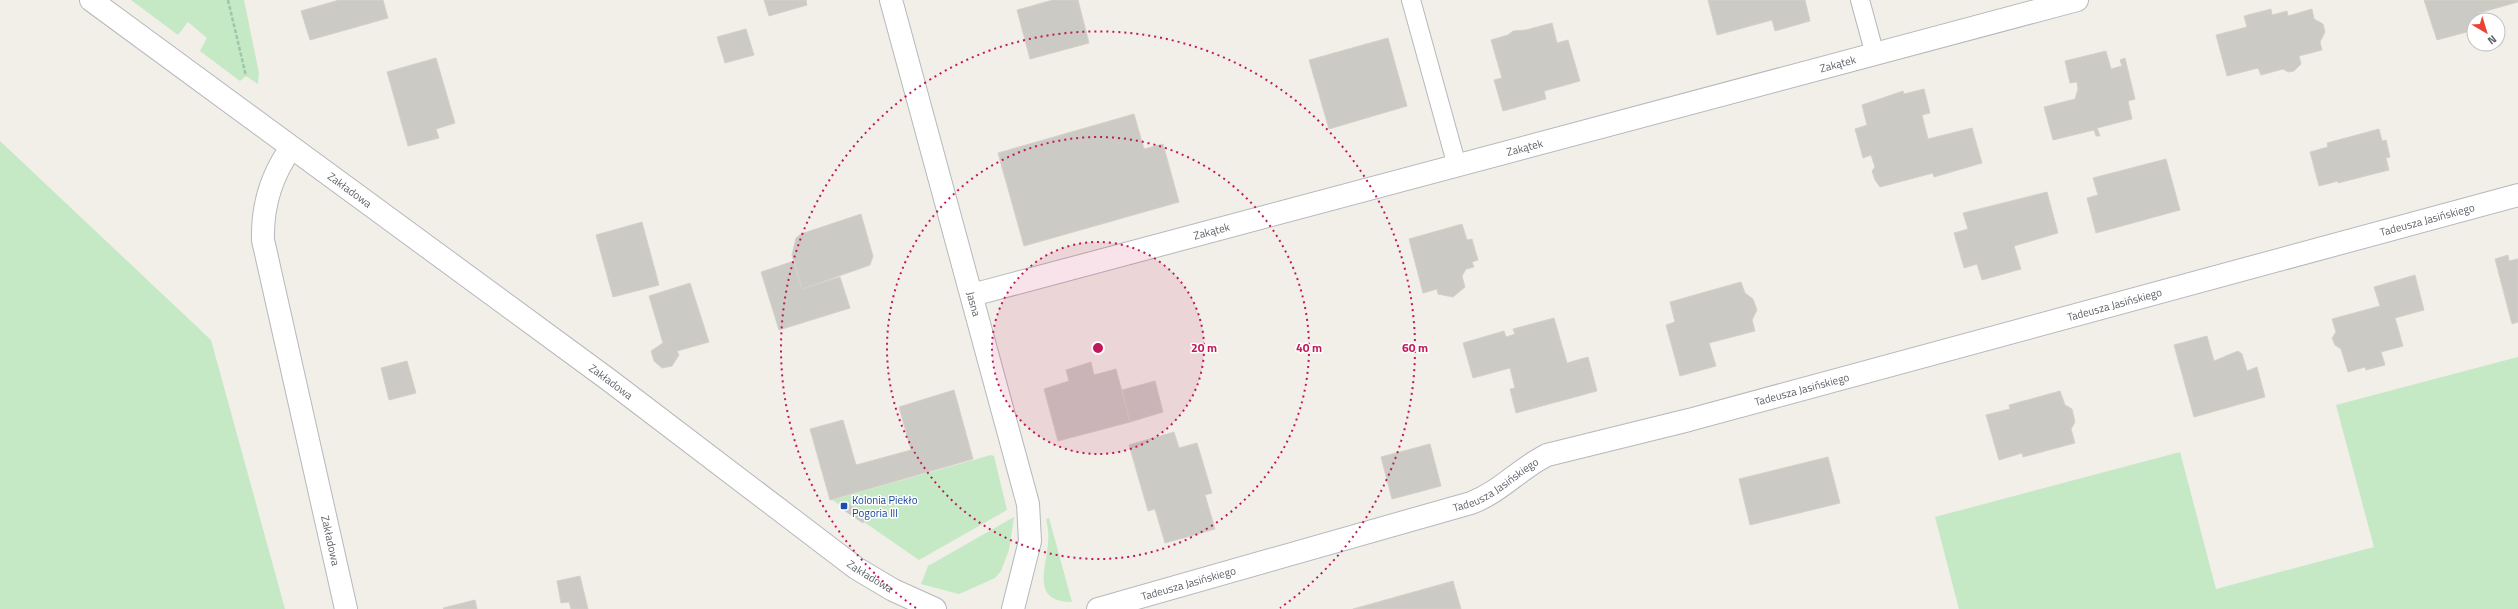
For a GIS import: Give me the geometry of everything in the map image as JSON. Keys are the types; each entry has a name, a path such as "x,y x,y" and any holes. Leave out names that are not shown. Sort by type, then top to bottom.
{"street":[{"name":"Zakładowa","path":"91,0 665,421 856,568 893,590 935,609"},
{"name":"Jasna","path":"891,0 972,294 1030,518 1030,541 1014,609"},
{"name":"Zakątek","path":"972,294 1875,55 2077,0"},
{"name":"Zakładowa","path":"292,148 282,161 264,204 263,240 346,609"},
{"name":"Tadeusza Jasińskiego","path":"1098,609 1471,503 1496,490 1526,466 1547,455 1689,420 2518,195"}],"lane":[{"path":"1411,0 1457,166"},
{"path":"1860,0 1875,55"}],"path":[{"path":"228,0 246,74 244,113"}],"green space":[{"path":"131,0 244,0 259,73 258,84 246,76 240,81 200,51 207,38 188,22 178,35"},
{"path":"0,141 211,340 285,609 0,609"},
{"path":"2518,357 2518,609 1959,609 1935,517 2180,452 2216,589 2374,547 2336,405"},
{"path":"991,455 994,456 1007,510 919,560 864,522 867,516 847,502 843,507 832,500"},
{"path":"1014,517 1009,550 1001,571 995,578 959,594 921,584 928,566"},
{"path":"1049,518 1072,602 1059,601 1051,596 1046,590 1044,573 1048,544 1048,528 1046,519"}],"building":[{"path":"339,0 383,0 388,18 310,40 301,11"},
{"path":"764,0 806,0 807,5 769,16"},
{"path":"1053,0 1078,0 1089,43 1030,59 1017,10"},
{"path":"1708,0 1805,0 1810,21 1775,31 1772,20 1717,35"},
{"path":"2424,0 2518,0 2518,2 2483,12 2466,12 2466,32 2437,40"},
{"path":"2271,9 2272,15 2287,11 2288,16 2312,9 2314,19 2323,24 2325,32 2320,42 2322,50 2299,56 2301,64 2294,71 2288,72 2283,69 2261,75 2258,68 2227,76 2216,35 2247,27 2244,16"},
{"path":"1552,23 1557,43 1568,40 1580,81 1544,91 1546,99 1503,111 1494,80 1502,78 1491,40 1508,35 1513,31 1526,30"},
{"path":"746,29 754,55 725,63 717,37"},
{"path":"1388,38 1407,106 1329,129 1309,60"},
{"path":"2106,51 2111,69 2122,66 2120,60 2125,58 2135,99 2128,101 2132,119 2097,128 2100,136 2096,136 2094,130 2053,140 2044,107 2075,99 2078,89 2077,82 2070,83 2065,61"},
{"path":"436,58 455,123 436,129 439,138 408,146 387,72"},
{"path":"1924,89 1930,113 1922,115 1928,139 1972,128 1982,163 1934,177 1933,173 1880,187 1875,180 1872,171 1875,167 1871,155 1863,158 1855,129 1867,125 1862,105 1903,91 1904,94"},
{"path":"1134,114 1144,149 1163,144 1179,202 1024,246 998,153"},
{"path":"2379,129 2382,141 2386,140 2390,157 2386,158 2389,170 2338,183 2338,181 2319,186 2310,152 2328,147 2327,143"},
{"path":"2166,159 2180,210 2096,233 2087,198 2098,195 2093,178"},
{"path":"2047,192 2058,233 2014,246 2021,269 1982,280 1977,264 1964,268 1954,233 1968,229 1963,213"},
{"path":"861,214 873,256 870,265 802,289 792,255 796,238 801,234"},
{"path":"642,222 659,285 613,297 596,235"},
{"path":"1462,224 1467,240 1472,239 1478,260 1472,262 1474,267 1466,269 1462,276 1465,287 1453,297 1438,294 1437,289 1423,293 1409,239"},
{"path":"2508,255 2509,261 2518,259 2518,322 2512,324 2495,259"},
{"path":"794,261 802,289 840,277 850,308 779,330 761,272"},
{"path":"2415,275 2424,310 2395,318 2403,346 2381,352 2385,365 2366,370 2365,367 2348,372 2341,349 2335,345 2332,338 2336,332 2332,319 2380,306 2374,287"},
{"path":"1741,282 1745,293 1753,299 1757,310 1752,320 1755,331 1709,343 1716,366 1680,376 1666,325 1675,322 1670,302"},
{"path":"690,283 709,342 677,351 679,355 672,366 662,368 654,361 651,351 663,343 649,296"},
{"path":"1554,318 1567,363 1588,357 1597,391 1516,413 1510,389 1515,388 1510,368 1473,378 1463,343 1504,331 1506,337 1515,334 1513,329"},
{"path":"2207,336 2214,361 2238,351 2242,354 2247,371 2257,367 2265,397 2194,417 2174,345"},
{"path":"407,361 416,393 389,400 381,368"},
{"path":"1091,362 1094,375 1116,369 1130,422 1058,441 1044,389 1069,381 1066,370"},
{"path":"1155,381 1163,412 1130,422 1122,390"},
{"path":"954,390 973,459 830,500 810,429 843,420 856,465 911,450 899,407"},
{"path":"2060,391 2065,405 2072,409 2075,422 2071,429 2075,443 2023,457 2022,453 1999,460 1986,415 2010,409 2009,405"},
{"path":"1174,432 1179,448 1197,443 1212,493 1205,495 1215,529 1165,543 1155,509 1148,511 1129,445"},
{"path":"1430,444 1441,486 1392,499 1381,457"},
{"path":"1828,457 1840,503 1750,525 1739,479"},
{"path":"849,504 867,516 863,523 845,511"},
{"path":"580,576 588,609 571,609 569,602 561,603 557,581"},
{"path":"1453,581 1461,609 1353,609"},
{"path":"475,600 477,609 443,608"}],"place":[{"name":"Kolonia Piekło Pogoria III","path":"844,506"}]}
